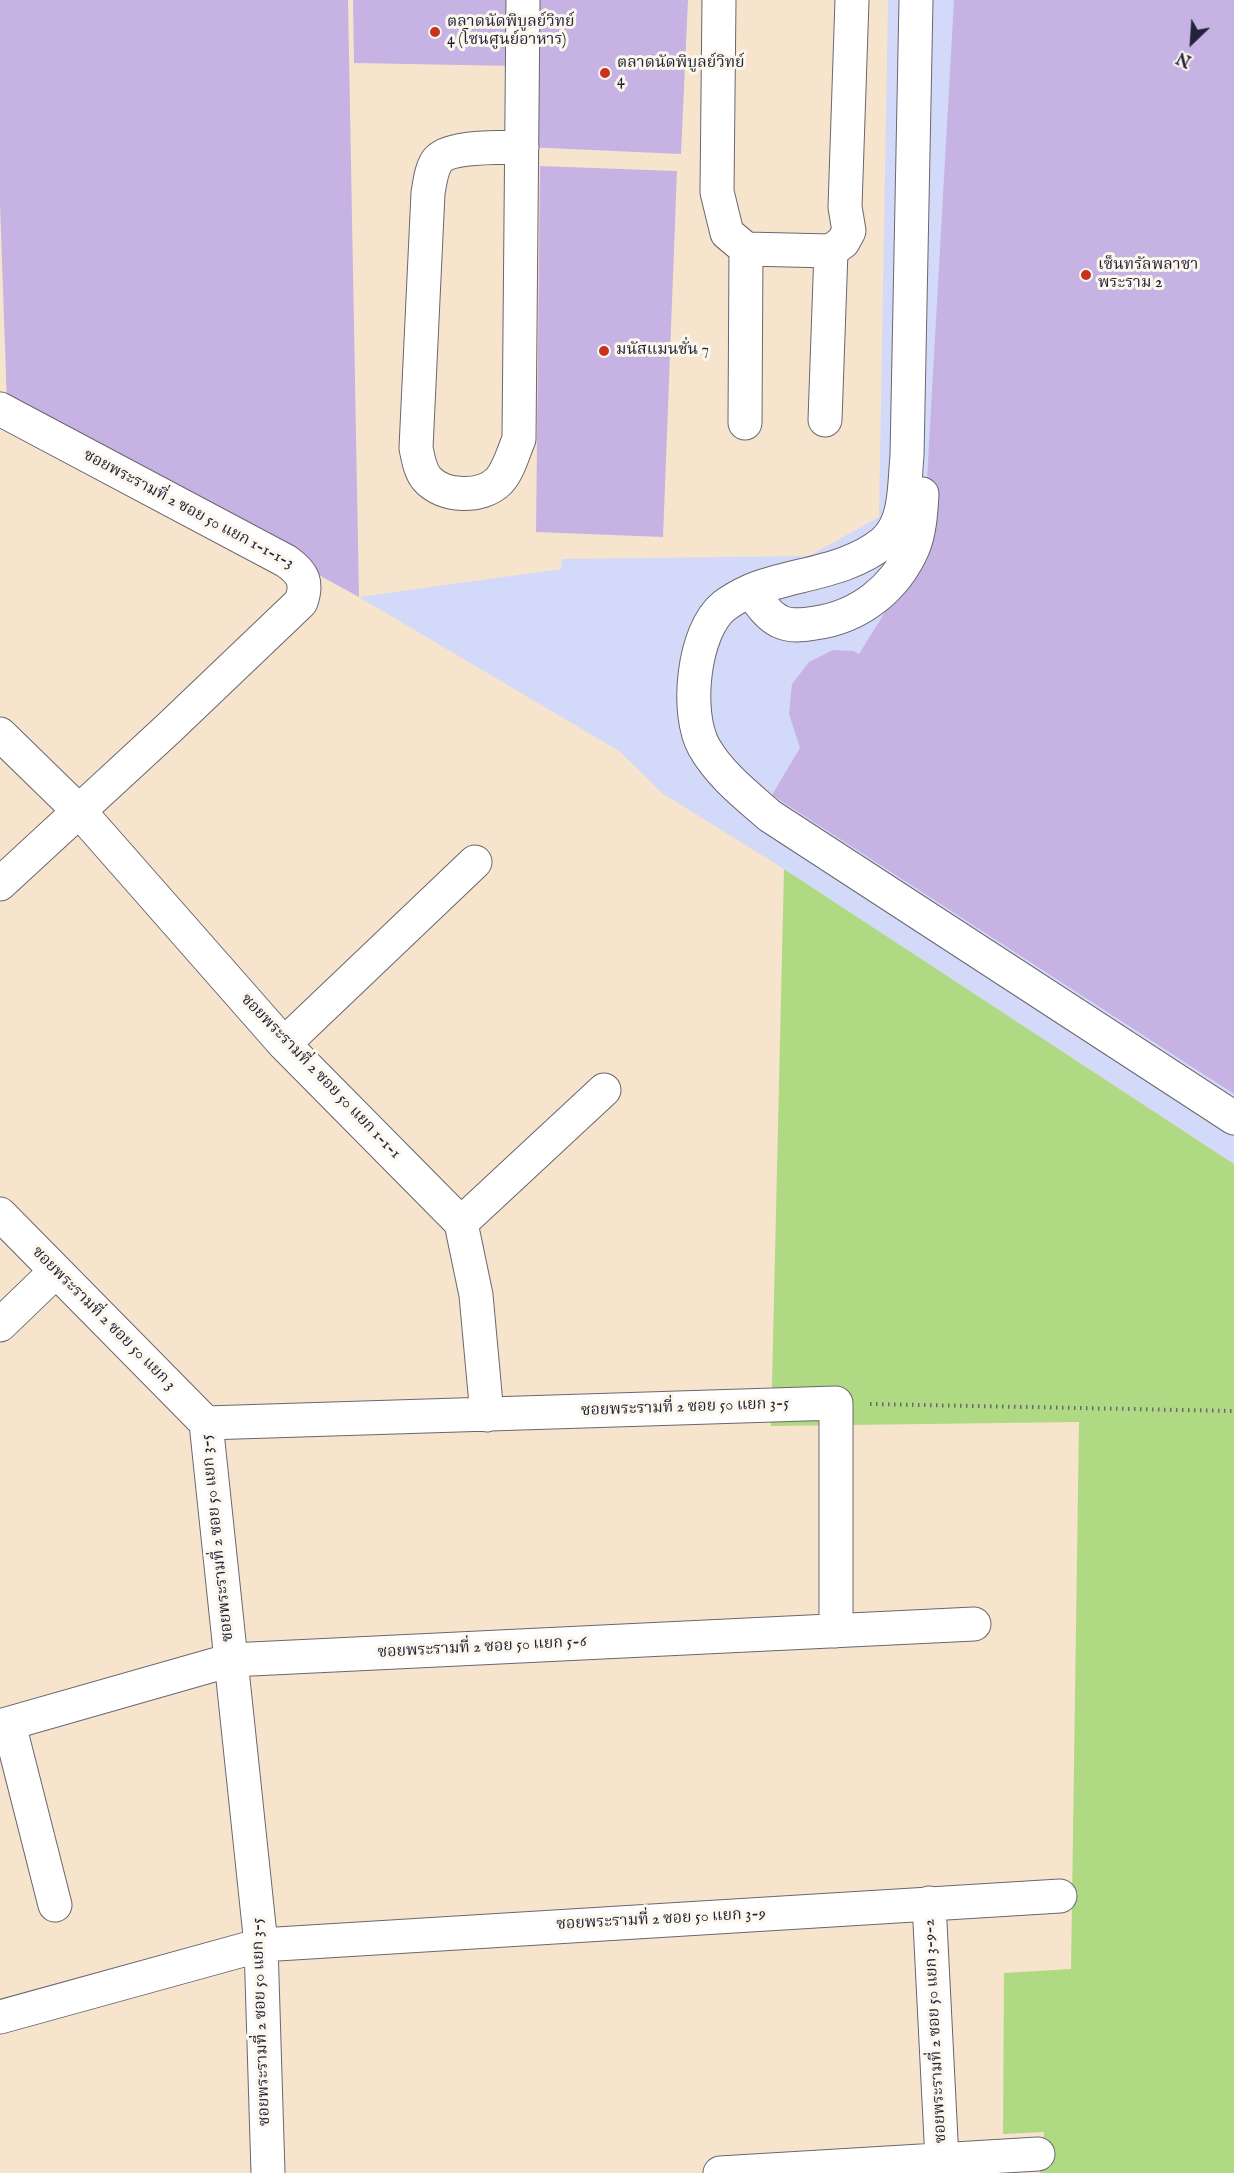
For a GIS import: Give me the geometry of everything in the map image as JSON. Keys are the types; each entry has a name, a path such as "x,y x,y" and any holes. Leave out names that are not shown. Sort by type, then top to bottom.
{"street":[{"path":"522,147 449,151 438,160 432,173 428,193 416,448 426,478 446,492 479,492 498,482 509,466 519,439 522,147 523,0"},
{"path":"719,0 717,192 727,233 746,249 831,251 843,242 849,231 846,207 852,0"},
{"path":"916,0 907,456 902,510 896,527 884,542 826,572 780,581 751,591 723,607 703,638 694,681 693,710 697,732 723,773 770,816 1234,1118"},
{"path":"751,591 766,611 779,621 797,625 827,621 855,612 877,598 901,569 914,547 921,508 924,456 938,0"},
{"path":"745,423 746,249"},
{"path":"825,420 831,251"},
{"name":"ซอยพระรามที่ 2 ซอย 50 แยก 1-1-1-3","path":"0,409 286,561 299,570 304,578 305,590 301,602 80,812"},
{"name":"ซอยพระรามที่ 2 ซอย 50 แยก 1-1-1","path":"0,734 80,812 284,1044 461,1223"},
{"path":"0,884 80,812"},
{"path":"284,1044 475,862"},
{"path":"487,1415 476,1295 461,1223 604,1090"},
{"name":"ซอยพระรามที่ 2 ซอย 50 แยก 3","path":"0,1214 206,1423"},
{"path":"0,1325 55,1272"},
{"path":"836,1403 836,1631"},
{"name":"ซอยพระรามที่ 2 ซอย 50 แยก 3-5","path":"268,2173 261,1945 206,1423 836,1403"},
{"name":"ซอยพระรามที่ 2 ซอย 50 แยก 5-6","path":"4,1726 231,1660 974,1624"},
{"path":"4,1726 55,1905"},
{"name":"ซอยพระรามที่ 2 ซอย 50 แยก 3-9","path":"0,2017 261,1945 1060,1896"},
{"name":"ซอยพระรามที่ 2 ซอย 50 แยก 3-9-2","path":"929,1903 942,2160"},
{"path":"720,2173 1038,2154"}],"path":[{"path":"836,1403 1234,1411"}],"shaded area":[{"name":"เซ็นทรัลพลาซา พระราม 2","path":"888,0 1234,0 1234,1164 784,869 662,793 619,751 359,597 561,569 562,559 809,556 879,517"}],"green space":[{"path":"784,869 1234,1164 1234,2173 1040,2173 1044,2132 1003,2134 1004,1973 1071,1969 1079,1422 771,1426"}],"building":[{"path":"0,0 348,0 359,597 7,405 0,204"},
{"name":"ตลาดนัดพิบูลย์วิทย์ 4 (โซนศูนย์อาหาร)","path":"353,0 516,0 516,66 354,63"},
{"name":"ตลาดนัดพิบูลย์วิทย์ 4","path":"525,0 688,0 681,154 525,147"},
{"name":"เซ็นทรัลพลาซา พระราม 2","path":"954,0 1234,0 1234,1094 772,795 800,748 789,714 792,684 809,662 833,650 853,651 859,654 923,551"},
{"name":"มนัสแมนชั่น 7","path":"540,166 677,171 663,537 536,532"}],"place":[{"name":"ตลาดนัดพิบูลย์วิทย์ 4 (โซนศูนย์อาหาร)","path":"435,32"},
{"name":"ตลาดนัดพิบูลย์วิทย์ 4","path":"605,73"},
{"name":"เซ็นทรัลพลาซา พระราม 2","path":"1086,275"},
{"name":"มนัสแมนชั่น 7","path":"604,351"}]}
